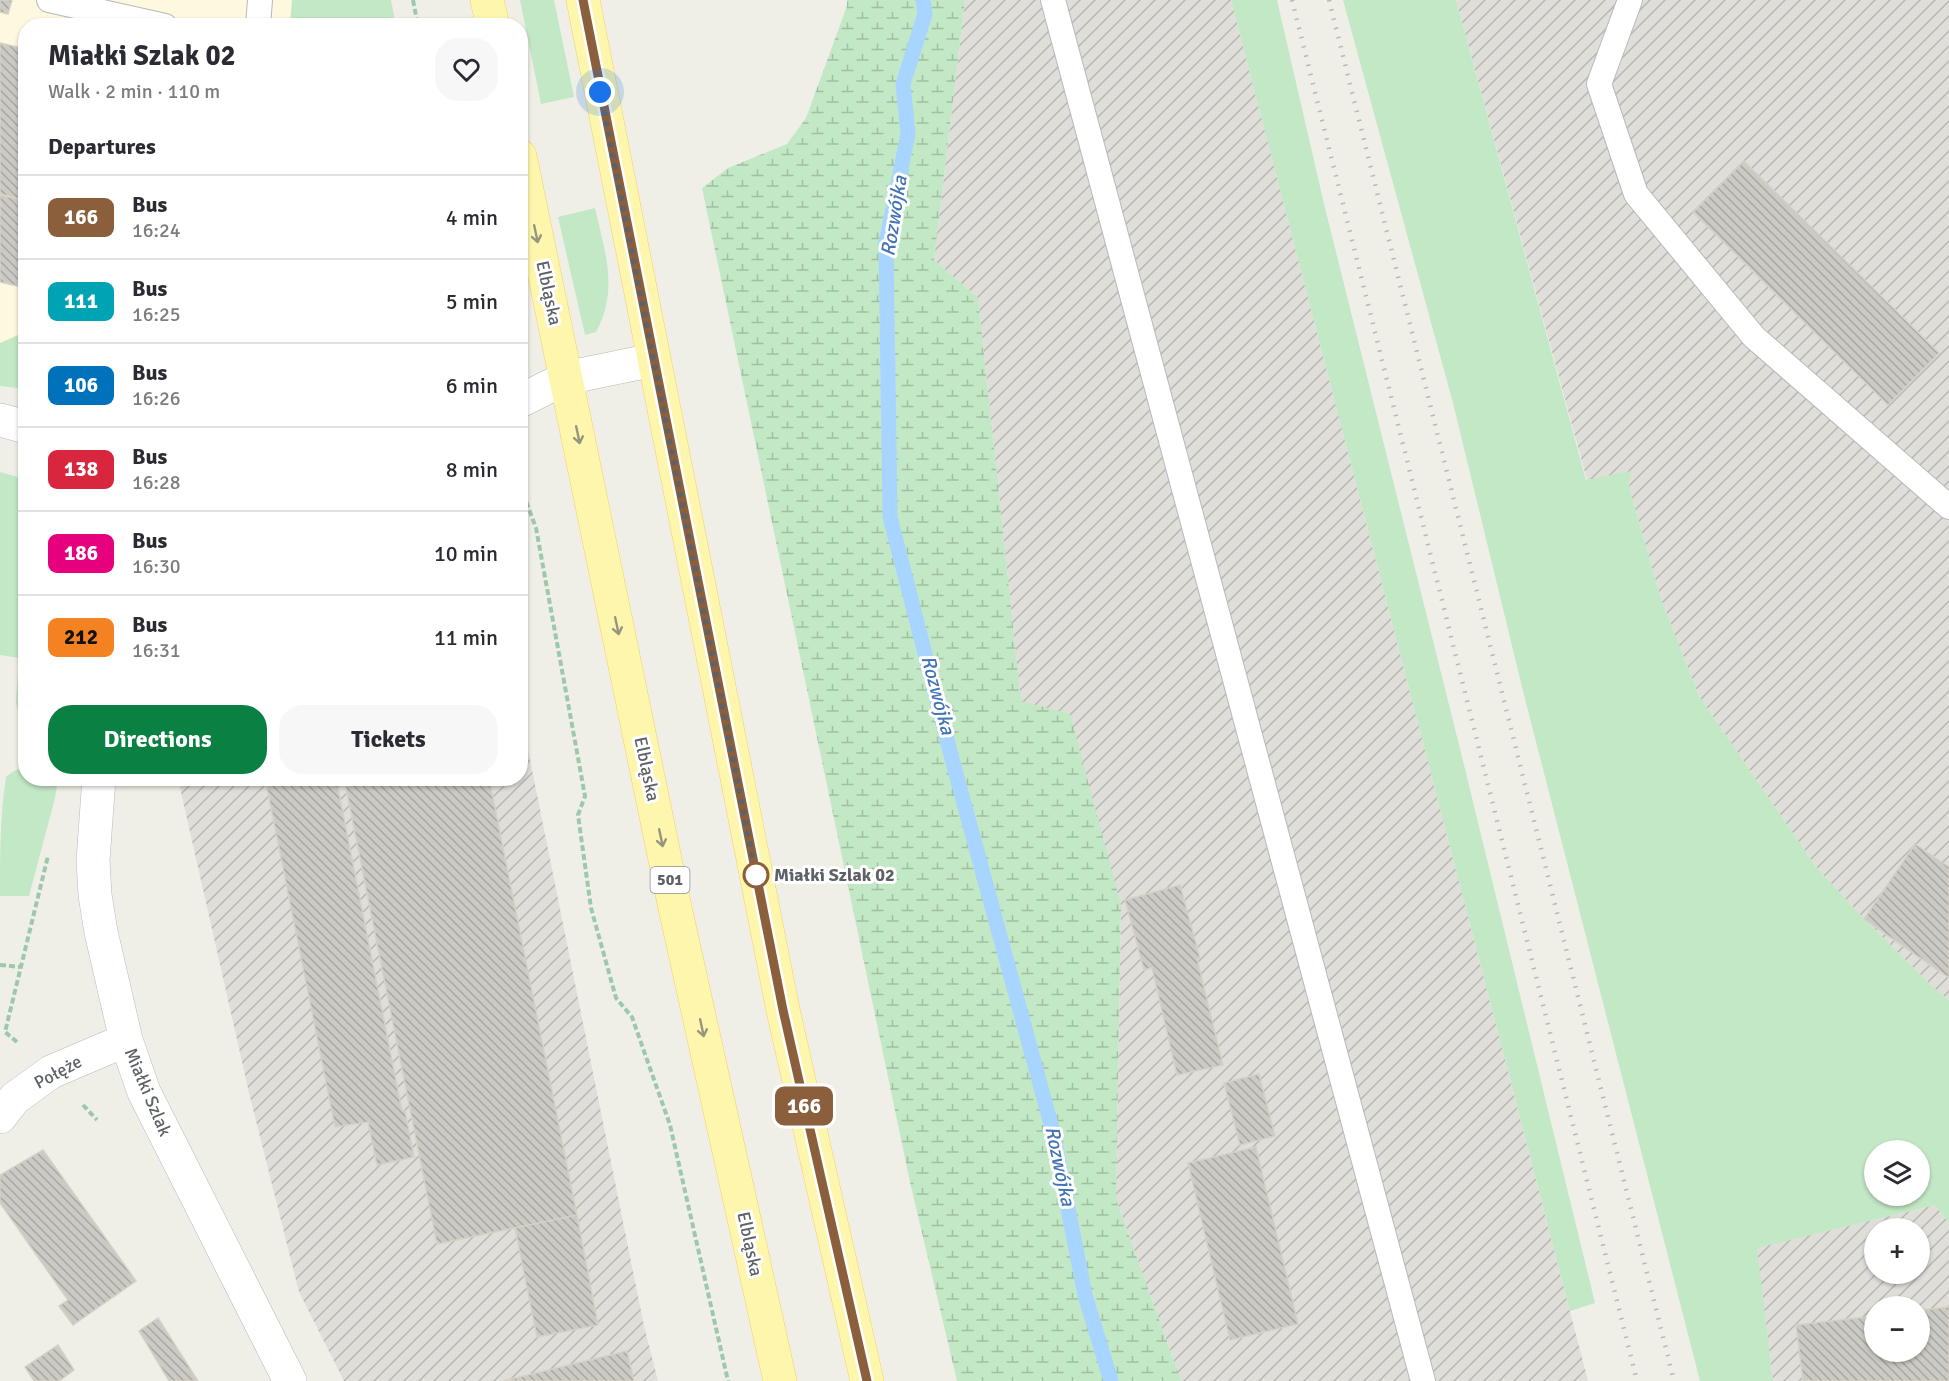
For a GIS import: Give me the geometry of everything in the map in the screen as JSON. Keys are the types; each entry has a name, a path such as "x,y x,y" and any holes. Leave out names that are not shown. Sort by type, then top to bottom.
{"main road":[{"path":"487,0 491,18"},
{"path":"583,0 783,1010 867,1381"},
{"name":"Elbląska","path":"528,195 674,903 780,1381"}],"street":[{"path":"528,376 566,378 653,360"},
{"path":"528,397 566,378"},
{"path":"0,420 18,425"},
{"name":"Miałki Szlak","path":"98,786 93,860 96,896 101,932 126,1040 144,1092 290,1381"},
{"name":"Połęże","path":"0,1117 15,1098 51,1072 126,1040"}],"lane":[{"path":"49,0 129,18"},
{"path":"259,18 260,0"},
{"path":"1053,0 1423,1381"},
{"path":"1630,0 1599,84 1635,194 1754,337 1949,507"}],"path":[{"path":"413,0 416,18"},
{"path":"528,506 536,528 585,796 578,814 591,908 616,998 632,1017 670,1125 728,1381"},
{"path":"5,1032 49,852"},
{"path":"0,965 21,967"}],"shaded area":[{"path":"0,0 292,0 291,18 18,18 18,388 0,386"},
{"path":"965,0 1231,0 1588,1381 1181,1381 1116,1199 1121,905 1021,702 978,298 934,260"},
{"path":"1456,0 1949,0 1949,1000 1864,919 1816,867 1699,696 1661,599 1629,487 1631,472 1587,480"},
{"path":"528,750 644,1326 658,1381 344,1381 299,1292 250,1097 180,786 528,786"},
{"path":"1935,1205 1949,1223 1949,1381 1773,1381 1756,1248 1864,1222 1864,1284 1930,1284 1930,1218 1881,1218"}],"green space":[{"path":"292,0 391,0 395,18 291,18"},
{"path":"520,0 554,0 574,97 541,104 528,40 528,18 524,18"},
{"path":"847,0 965,0 934,260 978,298 1021,701 1070,714 1121,905 1116,1199 1181,1381 957,1381 910,1182 702,188 728,168 787,144 806,118 847,6"},
{"path":"1231,0 1277,0 1325,208 1595,1303 1570,1311"},
{"path":"1343,0 1456,0 1586,480 1631,471 1629,487 1661,599 1699,696 1816,867 1864,919 1949,1000 1949,1223 1935,1205 1881,1218 1864,1218 1864,1222 1757,1248 1773,1381 1700,1381 1523,691 1453,403"},
{"path":"595,208 606,255 607,301 596,332 585,335 558,217"},
{"path":"18,335 18,388 0,386 0,343"},
{"path":"0,472 18,477 18,658 0,655"},
{"path":"18,673 18,710 16,703"},
{"path":"18,770 18,786 57,786 29,896 0,896 1,821 4,791 6,777"}],"building":[{"path":"0,0 12,0 8,14 0,12"},
{"path":"0,43 18,47 18,199 0,195"},
{"path":"1744,161 1939,353 1888,405 1693,212"},
{"path":"0,194 18,198 18,286 0,282"},
{"path":"267,786 338,786 402,1111 405,1111 414,1157 377,1165 368,1122 335,1127"},
{"path":"346,786 491,786 577,1215 437,1244"},
{"path":"1915,844 1949,867 1949,978 1864,919"},
{"path":"1180,885 1200,958 1197,959 1223,1065 1177,1075 1152,968 1144,970 1125,900"},
{"path":"1259,1074 1275,1136 1240,1145 1224,1083"},
{"path":"1256,1147 1298,1324 1230,1340 1188,1163"},
{"path":"43,1150 136,1281 73,1325 59,1306 68,1300 0,1203 0,1175"},
{"path":"577,1215 598,1325 537,1337 515,1228"},
{"path":"1949,1307 1949,1381 1803,1381 1796,1325 1864,1317 1864,1362 1930,1362 1930,1309"},
{"path":"158,1318 198,1381 169,1381 139,1331"},
{"path":"58,1345 74,1370 59,1381 34,1381 25,1367"},
{"path":"627,1351 634,1381 503,1381"}],"waterway":[{"name":"Rozwójka","path":"923,0 925,14 903,84 908,134 886,242 890,517 952,759 1053,1132 1085,1295 1111,1381"}],"railway":[{"path":"1292,0 1637,1381"},
{"path":"1329,0 1674,1381"}],"bus line":[{"name":"166","path":"583,0 783,1010 867,1381"}],"place":[{"name":"Miałki Szlak 02","path":"756,875"}],"route":[{"path":"600,92 756,875"}]}
